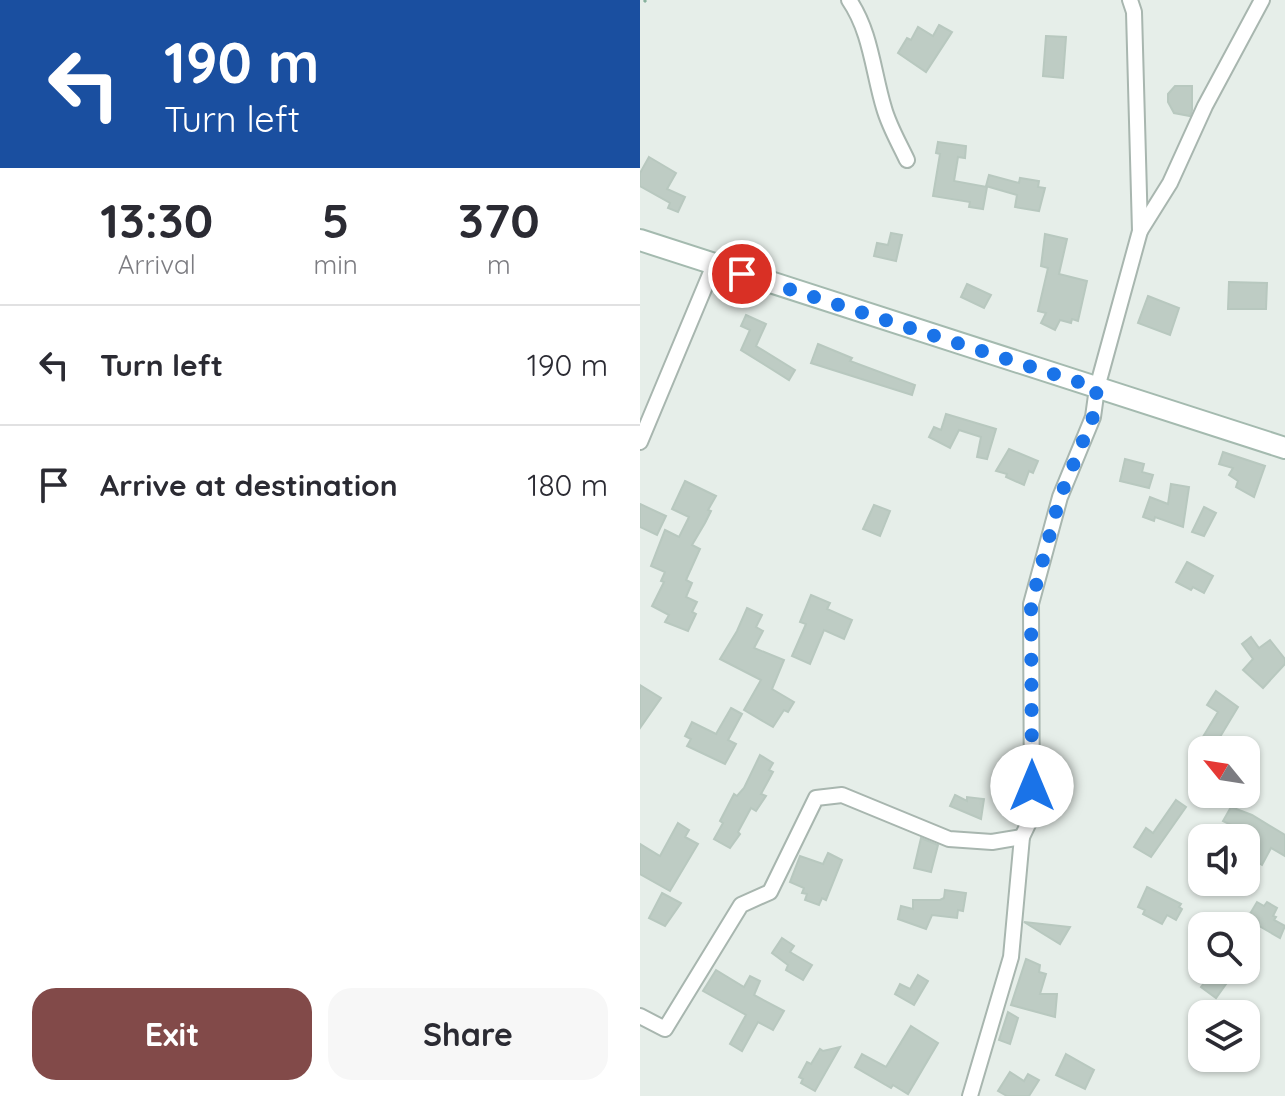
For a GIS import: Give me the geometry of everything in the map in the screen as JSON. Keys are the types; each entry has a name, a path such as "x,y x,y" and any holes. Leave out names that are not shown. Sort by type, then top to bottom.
{"main road":[{"path":"640,240 1285,448"}],"street":[{"path":"849,0 875,62 884,109 907,160"},
{"path":"1130,0 1134,12 1140,231"},
{"path":"970,1096 1011,957 1022,837 1032,816 1031,604 1060,497 1093,417 1097,388 1140,231 1170,183 1205,106 1262,0"},
{"path":"640,442 714,265"},
{"path":"640,1016 665,1029 741,905 770,892 816,798 842,795 949,839 992,842 1022,837"}],"building":[{"path":"939,25 952,32 926,72 898,53 918,27 933,36"},
{"path":"1046,36 1066,37 1063,78 1043,76"},
{"path":"1175,86 1192,86 1190,116 1174,113 1168,102 1168,94"},
{"path":"938,142 966,146 965,158 958,157 954,181 987,187 983,209 969,207 970,202 933,196 940,154 936,153"},
{"path":"649,157 676,173 667,189 685,197 678,212 668,208 670,203 640,186 640,173"},
{"path":"989,175 1019,183 1020,178 1039,181 1038,187 1045,188 1039,211 1015,207 1017,195 986,186"},
{"path":"891,233 902,235 896,261 874,256 877,243 888,245"},
{"path":"1045,234 1067,239 1059,274 1087,281 1078,321 1060,320 1055,330 1041,323 1046,313 1038,311 1048,268 1041,266"},
{"path":"1229,282 1267,283 1266,309 1228,309"},
{"path":"967,284 991,295 984,308 961,297"},
{"path":"1148,296 1179,308 1170,335 1138,323"},
{"path":"746,315 766,324 756,346 795,370 789,380 741,350 750,330 741,326"},
{"path":"818,344 852,358 850,361 915,385 912,395 811,363"},
{"path":"946,414 996,429 987,459 977,457 981,437 959,430 950,448 929,437 934,427 941,430"},
{"path":"1009,449 1038,461 1033,473 1029,471 1024,485 996,471"},
{"path":"1223,452 1265,466 1254,497 1236,487 1238,481 1229,475 1233,468 1219,464"},
{"path":"1125,459 1144,464 1142,472 1153,475 1149,488 1120,481"},
{"path":"685,481 716,496 692,545 700,549 686,580 692,583 686,597 697,602 692,612 696,614 688,631 665,622 669,615 652,606 664,582 661,581 665,572 651,566 665,530 679,537 689,517 672,509"},
{"path":"1171,484 1189,487 1183,527 1155,517 1154,521 1143,517 1150,497 1168,504"},
{"path":"640,504 666,516 657,535 640,527"},
{"path":"874,505 890,511 880,536 863,529"},
{"path":"1204,507 1216,513 1204,536 1192,532"},
{"path":"1187,562 1213,576 1204,593 1176,582"},
{"path":"811,595 830,603 827,609 852,620 844,639 824,630 810,664 792,656 806,624 800,622"},
{"path":"747,608 762,615 756,627 763,631 754,648 784,660 772,689 794,702 788,712 784,710 773,727 744,710 761,680 720,659"},
{"path":"1251,637 1259,648 1270,640 1285,659 1285,664 1263,688 1243,670 1253,659 1242,644"},
{"path":"640,685 661,698 640,728"},
{"path":"1216,691 1238,707 1221,736 1203,736 1218,712 1207,705"},
{"path":"731,708 742,714 728,740 736,744 725,764 687,746 691,739 685,736 692,722 716,734"},
{"path":"760,755 773,763 769,770 773,772 761,794 766,796 756,811 751,808 730,848 714,839 734,794 737,796 744,788"},
{"path":"955,795 967,801 967,797 984,799 981,819 950,806"},
{"path":"1176,800 1186,807 1151,857 1134,847 1146,828 1153,833"},
{"path":"1230,808 1252,815 1285,835 1285,856 1271,848 1260,864 1260,824 1229,824 1223,821"},
{"path":"678,823 689,830 685,837 698,844 670,891 640,874 640,844 660,856"},
{"path":"921,838 938,845 931,872 914,868"},
{"path":"828,853 842,860 826,900 822,898 819,905 805,900 807,894 802,893 804,888 790,882 800,856 823,864"},
{"path":"1147,887 1181,904 1179,907 1182,909 1176,920 1167,915 1162,924 1143,914 1145,910 1138,907"},
{"path":"945,890 966,893 963,911 958,910 957,918 932,915 926,929 898,919 901,906 913,909 913,900 940,900 944,898"},
{"path":"662,893 681,903 665,926 649,918"},
{"path":"1257,902 1264,906 1267,902 1277,908 1274,920 1285,926 1280,938 1260,926 1260,912 1251,912"},
{"path":"1024,922 1070,927 1060,944"},
{"path":"782,938 794,946 790,952 812,965 803,980 786,970 788,965 772,953"},
{"path":"1026,959 1040,965 1039,972 1046,974 1040,994 1057,994 1055,1017 1011,1005"},
{"path":"716,970 744,987 750,976 760,981 754,995 784,1011 773,1030 758,1022 742,1051 730,1044 746,1015 703,991"},
{"path":"918,975 928,981 914,1005 895,994 900,984 910,989"},
{"path":"1203,984 1226,984 1216,998 1201,987"},
{"path":"1008,1012 1018,1018 1010,1044 999,1040"},
{"path":"911,1026 938,1043 908,1094 855,1067 862,1054 886,1067"},
{"path":"840,1047 815,1091 801,1083 803,1079 799,1077 807,1062 811,1064 820,1049"},
{"path":"1066,1054 1094,1070 1085,1089 1056,1075"},
{"path":"1010,1072 1024,1081 1028,1074 1039,1080 1029,1096 1007,1096 998,1091"}],"route":[{"path":"742,274 1097,388 1093,417 1060,497 1031,604 1032,786"}]}
